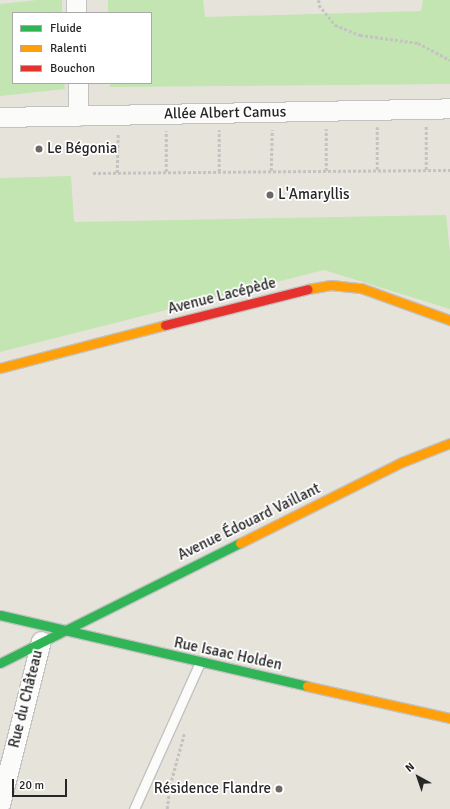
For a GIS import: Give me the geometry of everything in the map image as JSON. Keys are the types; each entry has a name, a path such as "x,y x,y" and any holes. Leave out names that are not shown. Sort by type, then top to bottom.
{"street":[{"path":"76,0 76,12"},
{"path":"78,84 78,116"},
{"name":"Allée Albert Camus","path":"0,117 450,108"},
{"name":"Avenue Lacépède","path":"0,368 324,286 361,288 450,320"},
{"name":"Avenue Édouard Vaillant","path":"0,663 63,630 402,462 450,443"},
{"name":"Rue Isaac Holden","path":"0,615 450,718"},
{"name":"Rue du Château","path":"0,804 41,641"}],"lane":[{"path":"134,809 200,662"}],"path":[{"path":"319,0 319,5 335,25 360,35 418,43 450,60"},
{"path":"426,109 426,170"},
{"path":"377,170 378,110"},
{"path":"326,111 326,171"},
{"path":"271,171 272,112"},
{"path":"219,113 219,172"},
{"path":"166,114 166,172"},
{"path":"117,173 118,115"},
{"path":"93,173 450,170"},
{"path":"167,809 170,785 187,726"}],"green space":[{"path":"37,0 62,0 62,12 12,12 12,84 64,84 65,89 0,96 0,4"},
{"path":"108,0 203,0 205,17 421,11 423,0 450,0 450,84 110,87 110,84 152,84 152,12 108,12"},
{"path":"71,176 74,222 446,215 450,253 450,309 324,270 0,352 0,178"}],"traffic: fast":[{"path":"0,663 240,543"},
{"path":"0,615 307,686"}],"traffic: slow":[{"path":"308,289 331,285 361,288 450,320"},
{"path":"0,368 165,325"},
{"path":"240,543 402,462 450,443"},
{"path":"307,686 450,718"}],"traffic: jam":[{"path":"165,325 308,289"}],"place":[{"name":"Le Bégonia","path":"39,149"},
{"name":"L'Amaryllis","path":"270,195"},
{"name":"Résidence Flandre","path":"279,789"}]}
